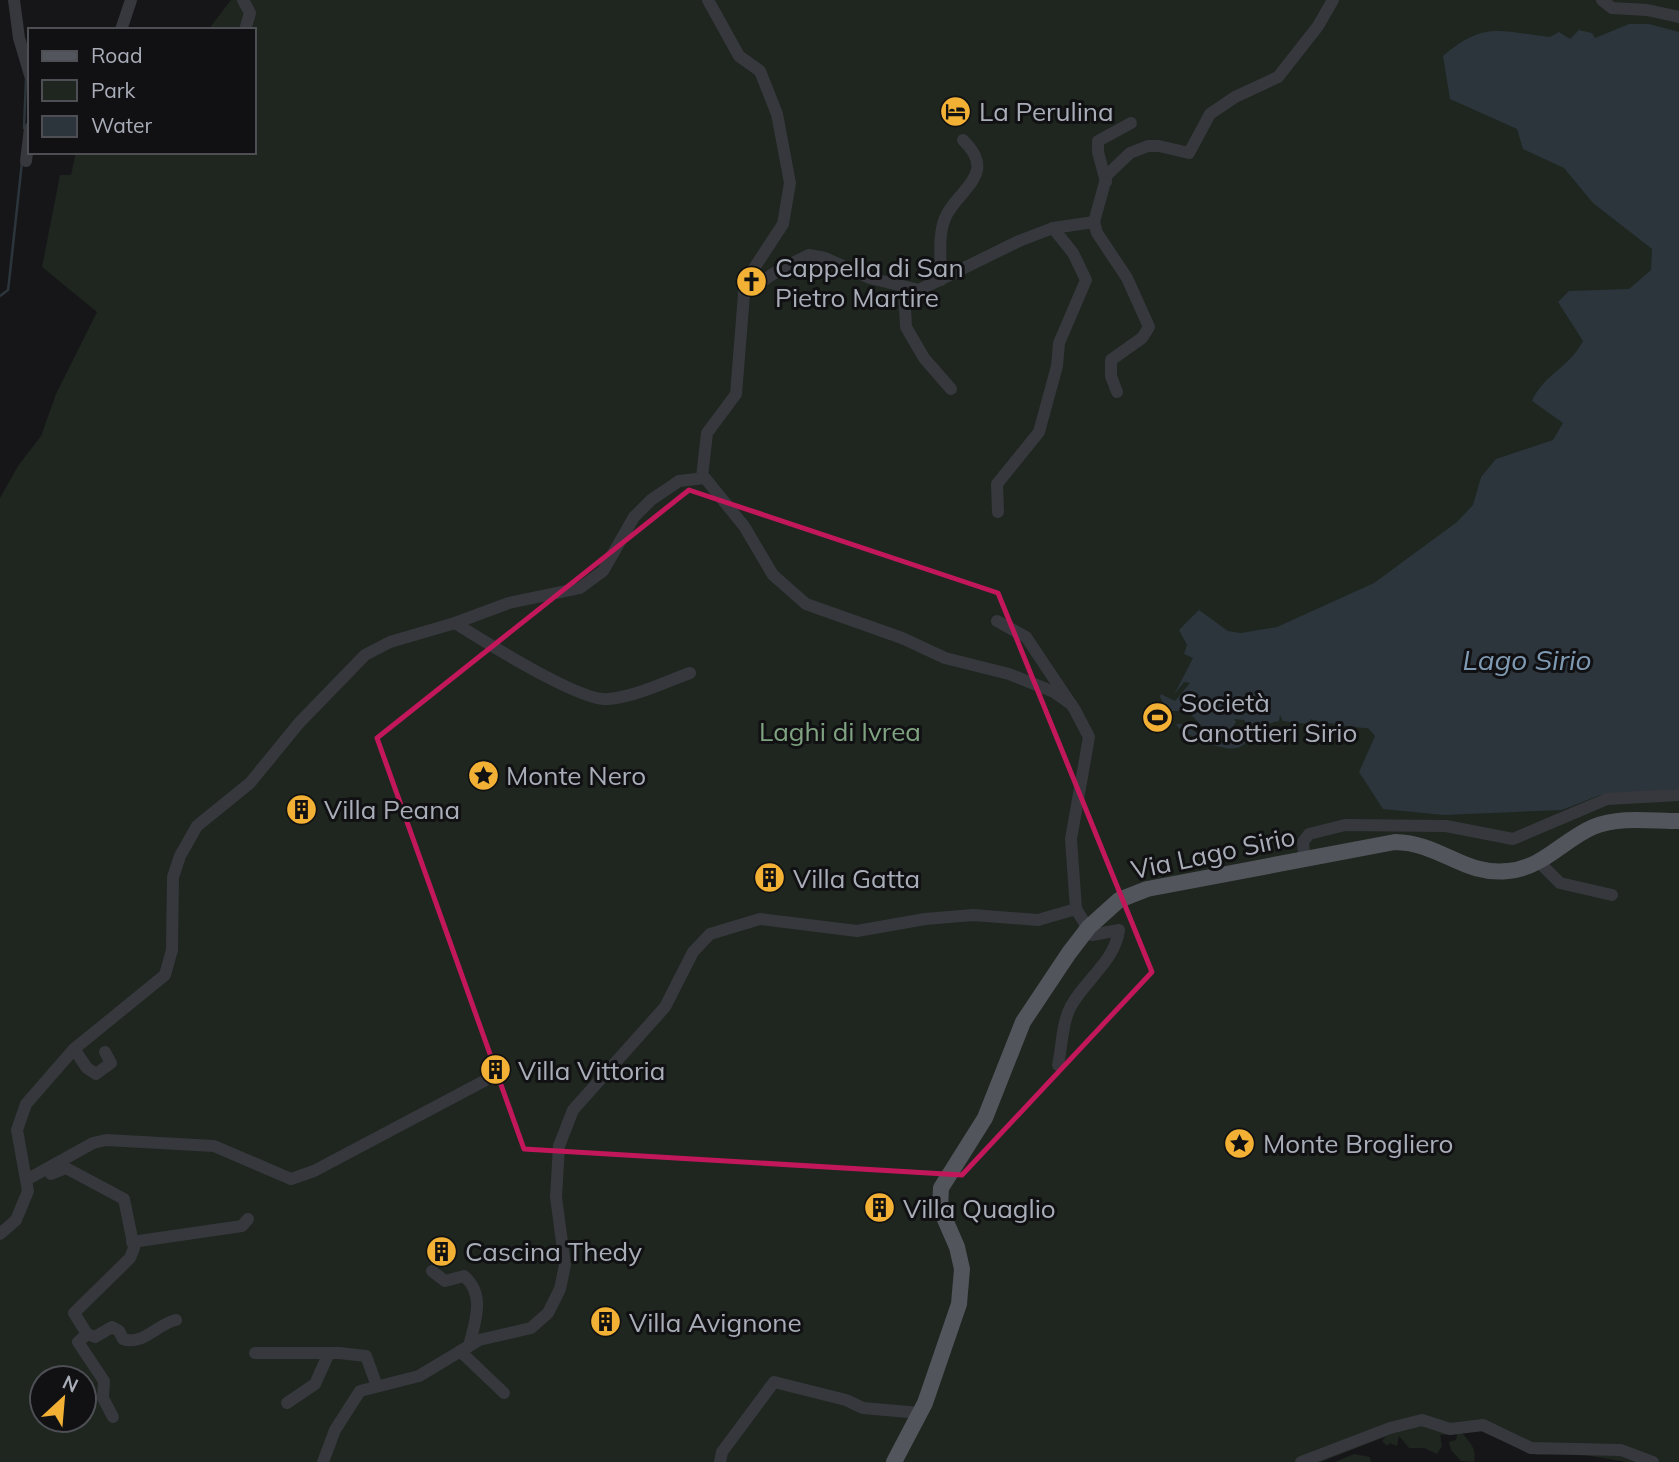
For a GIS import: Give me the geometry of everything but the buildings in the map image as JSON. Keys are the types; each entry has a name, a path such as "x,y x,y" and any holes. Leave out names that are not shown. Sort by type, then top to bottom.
{"main road":[{"name":"Via Lago Sirio","path":"894,1462 923,1408 956,1316 962,1280 957,1247 940,1208 941,1188 985,1118 1023,1022 1089,927 1130,894 1395,842 1417,842 1480,870 1507,871 1539,862 1592,828 1605,824 1620,820 1679,821"}],"street":[{"path":"14,0 19,38 28,68"},
{"path":"122,28 131,8 131,0"},
{"path":"243,0 250,13 246,28"},
{"path":"702,477 703,445 708,433 736,394 745,282 749,272 783,224 790,183 783,136 760,71 739,56 708,0"},
{"path":"1117,391 1111,376 1111,360 1142,338 1149,327 1127,278 1097,233 1094,222 1106,182 1116,164 1130,153 1148,146 1189,153 1210,114 1235,97 1278,77 1318,26 1333,0"},
{"path":"1602,0 1612,9 1647,9 1679,17"},
{"path":"1106,182 1098,152 1098,141 1131,123"},
{"path":"941,280 942,230 947,214 968,190 977,173 975,151 963,140"},
{"path":"26,161 28,144"},
{"path":"746,292 782,268 808,255 825,258 870,278 919,290 1000,250 1053,228 1094,222"},
{"path":"998,512 997,484 1039,432 1058,366 1059,343 1086,280 1073,253 1053,228"},
{"path":"904,287 906,327 925,358 951,389"},
{"path":"0,1234 18,1217 27,1197 28,1182 17,1136 21,1113 36,1089 74,1049 165,975 172,950 173,877 180,856 197,826 250,783 299,723 365,655 390,642 455,623 509,603 580,587 603,571 634,517 651,499 679,481 702,477"},
{"path":"702,477 716,489 744,527 773,575 806,604 902,638 945,659 1009,674 1054,692 1071,704"},
{"path":"997,621 1026,637 1071,704 1089,739 1071,839 1076,909 1092,935 1119,930 1116,949 1102,963 1069,1008 1058,1065"},
{"path":"455,623 544,674 607,700 690,673"},
{"path":"1304,854 1303,842 1309,834 1345,825 1415,823 1513,839 1607,799 1679,795"},
{"path":"1539,862 1560,883 1612,895"},
{"path":"323,1462 335,1430 360,1391 419,1376 478,1340 531,1328 554,1303 565,1265 556,1197 559,1146 573,1110 665,1007 693,952 710,934 760,919 856,931 925,919 973,915 1038,920 1076,909"},
{"path":"74,1049 87,1068 96,1074 111,1063 105,1052"},
{"path":"28,1182 93,1143 106,1140 214,1146 291,1179 314,1171 484,1081"},
{"path":"28,1182 66,1168 113,1191 126,1203 134,1248 128,1262 75,1310 75,1317 87,1334 94,1337 112,1327 122,1339 131,1340 150,1335 161,1324 176,1320"},
{"path":"132,1242 242,1226 248,1219"},
{"path":"432,1271 444,1281 464,1276 474,1288 477,1310 465,1349"},
{"path":"87,1334 78,1342 104,1381 103,1398 113,1417"},
{"path":"465,1349 503,1393"},
{"path":"255,1353 366,1356 377,1387"},
{"path":"287,1403 315,1384 329,1353"},
{"path":"720,1462 722,1452 776,1381 863,1408 923,1408"},
{"path":"1301,1462 1390,1427 1422,1420 1450,1429 1483,1425 1531,1448 1621,1450 1653,1462"}],"highlighted area":[{"path":"689,490 998,593 1152,972 962,1175 524,1149 377,738"}],"green space":[{"name":"Laghi di Ivrea","path":"231,0 1679,0 1679,1462 1627,1462 1572,1453 1537,1455 1480,1431 1462,1433 1474,1449 1474,1462 1461,1461 1451,1450 1449,1442 1456,1440 1457,1434 1440,1435 1442,1446 1437,1454 1424,1448 1409,1448 1399,1436 1397,1446 1390,1443 1387,1446 1382,1441 1385,1437 1321,1462 0,1462 0,498 18,466 41,436 56,394 97,312 42,267 60,175 71,175 76,154 256,154 256,28 210,28"},
{"path":"1354,1454 1370,1457 1371,1462 1335,1462"}],"water":[{"name":"Lago Sirio","path":"1629,24 1649,24 1679,32 1679,789 1600,795 1562,810 1444,815 1383,809 1359,772 1375,736 1368,728 1311,719 1308,724 1283,721 1280,715 1279,721 1267,725 1240,747 1231,749 1183,732 1176,724 1184,724 1208,740 1224,743 1240,736 1249,727 1244,720 1234,719 1236,722 1225,738 1218,736 1207,731 1187,711 1168,711 1160,697 1161,694 1175,701 1190,683 1184,682 1174,695 1193,658 1184,654 1187,645 1179,630 1199,610 1228,631 1241,633 1277,627 1374,583 1457,522 1473,505 1481,477 1496,459 1553,440 1563,423 1532,401 1543,384 1571,358 1583,341 1558,302 1569,291 1629,289 1651,270 1652,249 1593,203 1564,168 1523,149 1517,129 1450,99 1443,56 1471,37 1482,33 1506,31 1550,37 1559,32 1570,39 1579,30 1592,33 1595,38"}],"waterway":[{"path":"24,128 26,79"},
{"path":"0,296 8,290 22,162"}],"place":[{"name":"La Perulina","path":"956,111"},
{"name":"Cappella di San Pietro Martire","path":"752,282"},
{"name":"Società Canottieri Sirio","path":"1158,717"},
{"name":"Monte Nero","path":"483,775"},
{"name":"Villa Peana","path":"301,809"},
{"name":"Villa Gatta","path":"770,878"},
{"name":"Villa Vittoria","path":"495,1070"},
{"name":"Monte Brogliero","path":"1240,1143"},
{"name":"Villa Quaglio","path":"880,1208"},
{"name":"Cascina Thedy","path":"442,1251"},
{"name":"Villa Avignone","path":"606,1322"}]}
